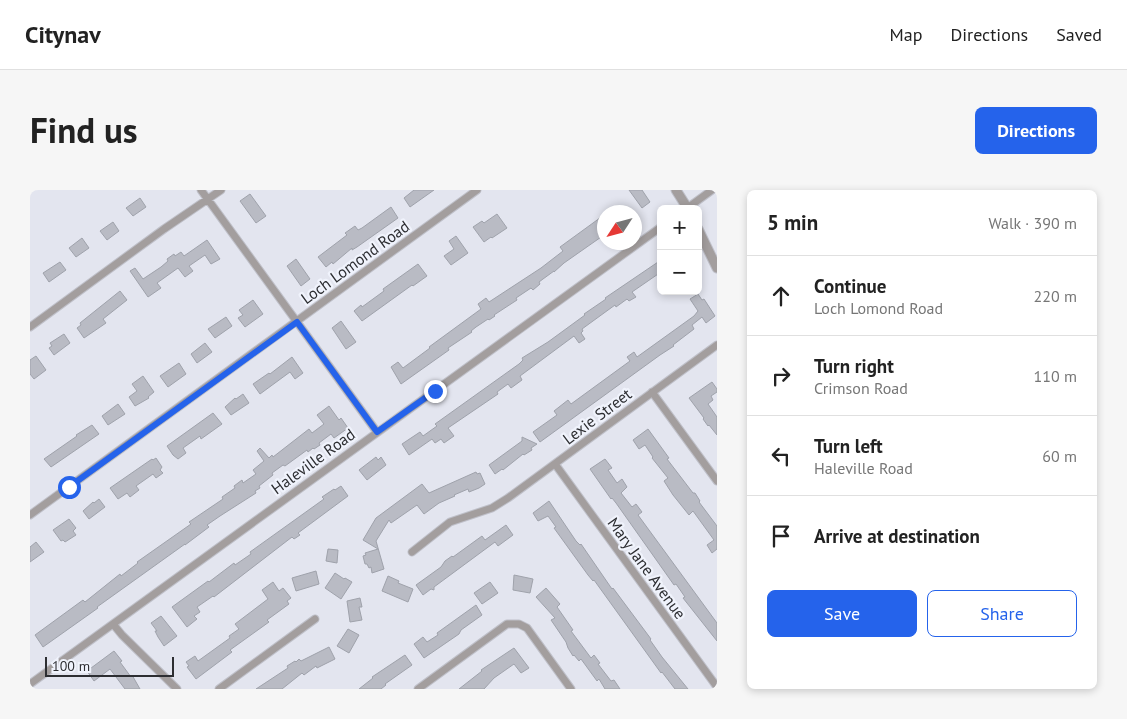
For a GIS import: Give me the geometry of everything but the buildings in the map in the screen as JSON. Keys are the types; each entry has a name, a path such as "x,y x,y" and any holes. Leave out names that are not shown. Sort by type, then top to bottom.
{"street":[{"path":"201,190 377,432"},
{"path":"30,327 164,229 221,190"},
{"name":"Loch Lomond Road","path":"30,515 477,190"},
{"path":"676,190 685,205"},
{"path":"691,205 712,190"},
{"name":"Haleville Road","path":"30,684 657,230"},
{"path":"702,237 717,268"},
{"name":"Lexie Street","path":"412,552 456,519 492,508 717,345"},
{"path":"652,392 717,481"},
{"name":"Mary Jane Avenue","path":"555,464 717,687"},
{"path":"219,689 315,618"},
{"path":"113,624 177,689"},
{"path":"418,689 507,624 519,624 527,628 571,689"}],"route":[{"path":"69,487 297,322 377,432 435,391"}]}
